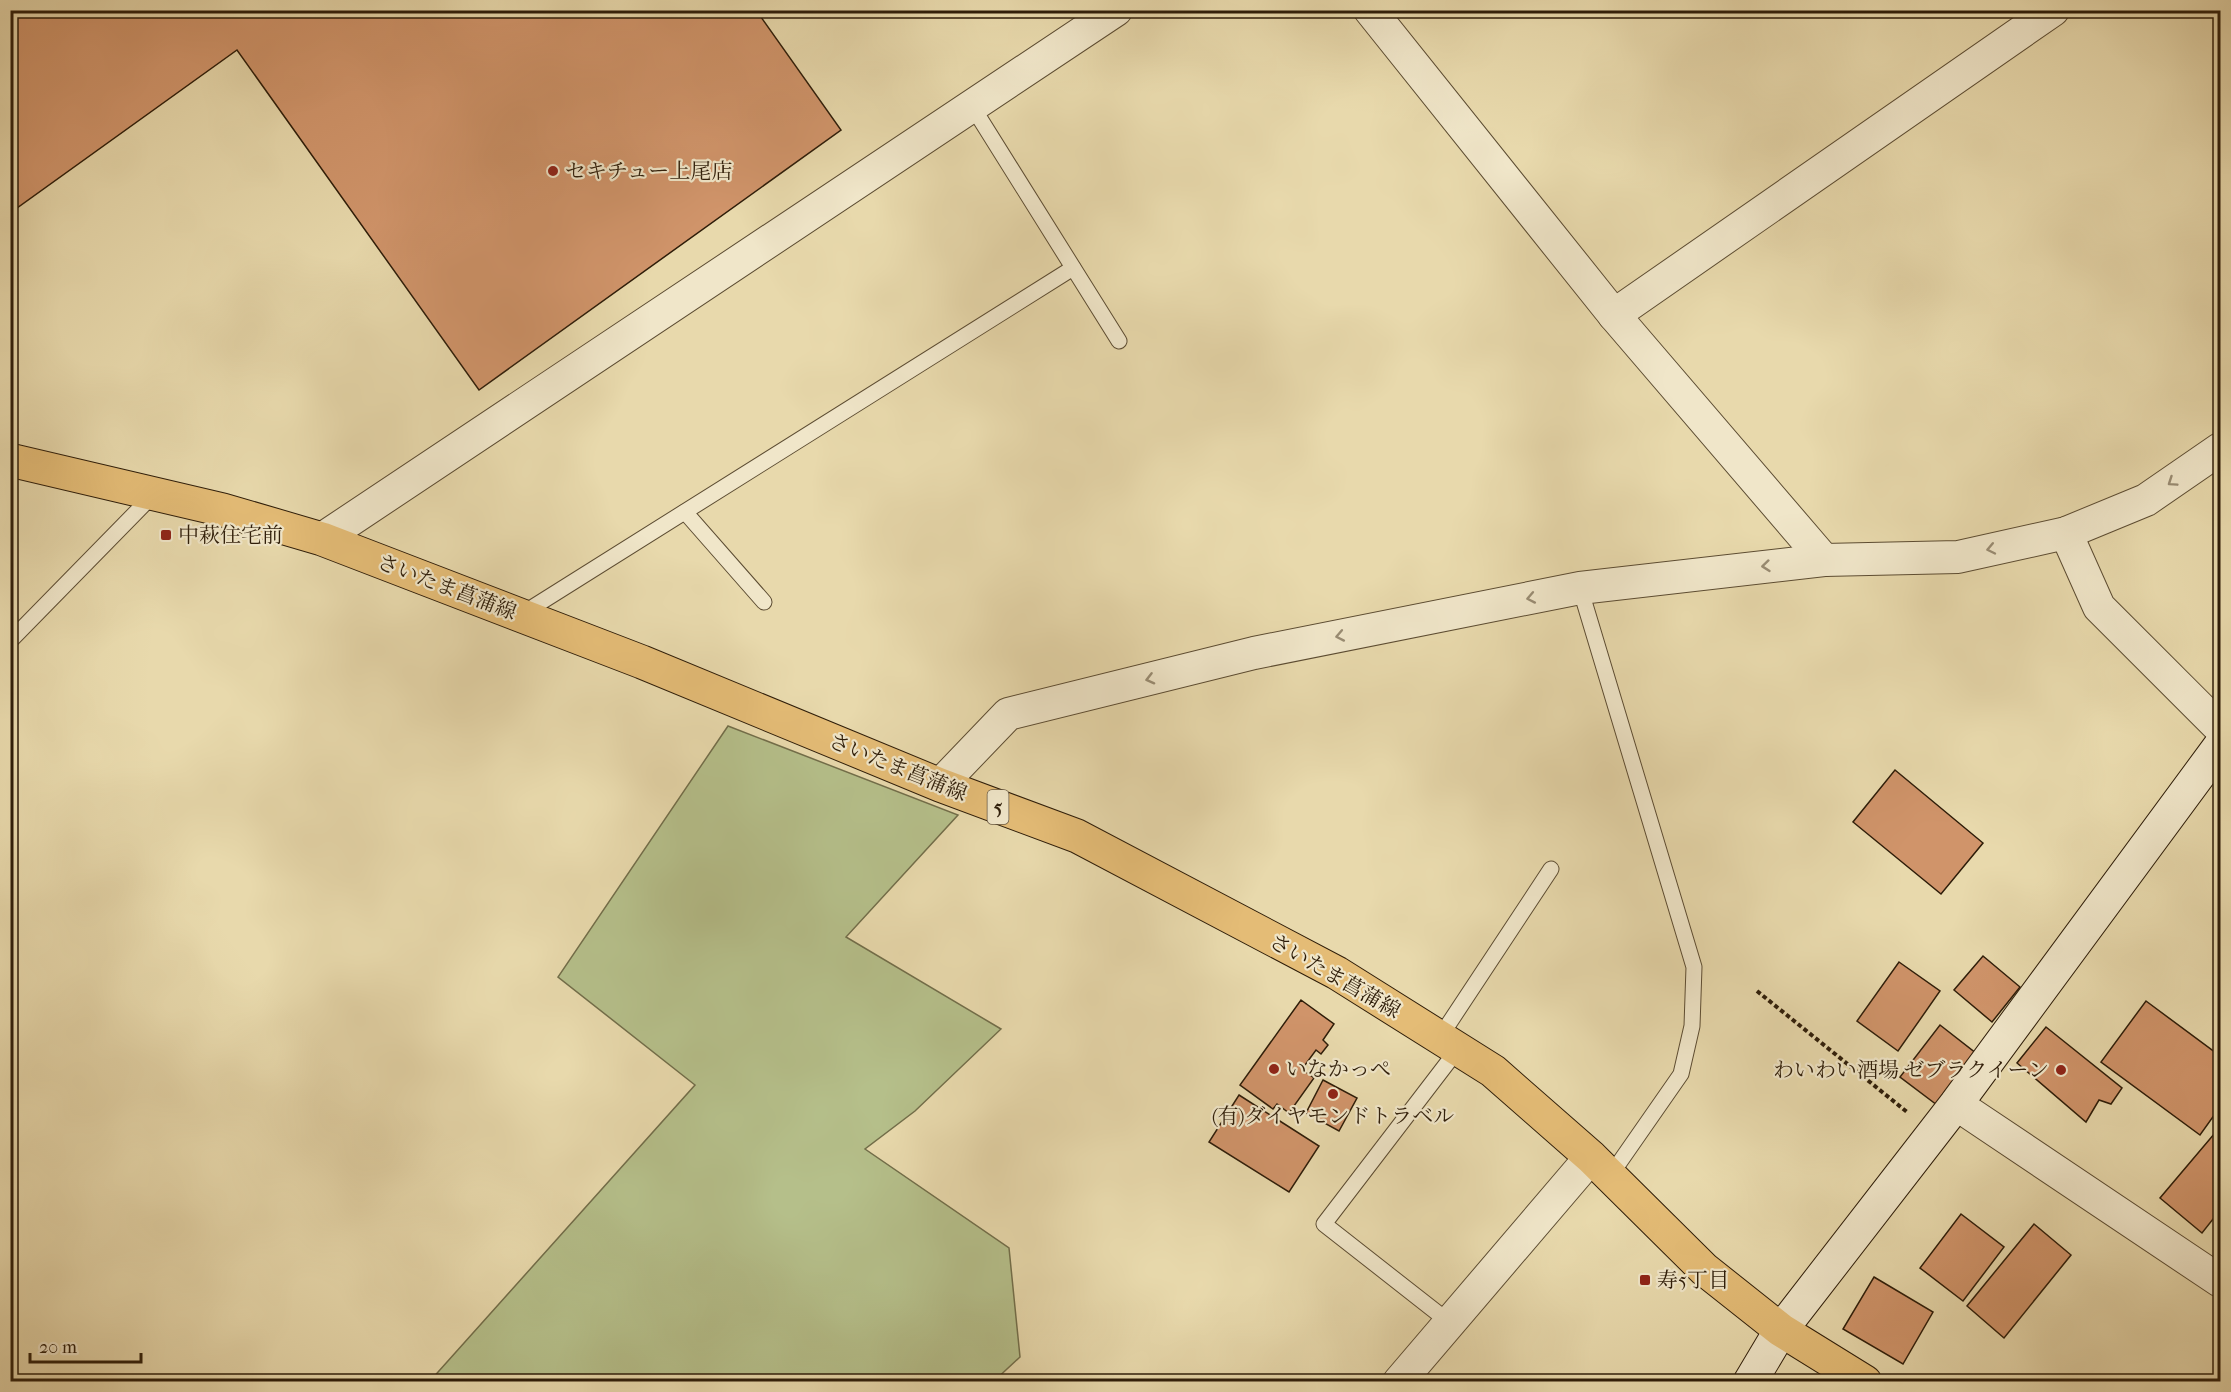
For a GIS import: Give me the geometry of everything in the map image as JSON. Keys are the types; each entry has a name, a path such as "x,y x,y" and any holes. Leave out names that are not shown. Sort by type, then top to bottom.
{"main road":[{"name":"さいたま菖蒲線","path":"12,462 154,494 322,539 642,662 940,785 1077,836 1337,973 1494,1071 1600,1166 1704,1269 1781,1330 1865,1382"}],"street":[{"path":"322,539 1116,10"},
{"path":"1370,10 1614,315 1824,560"},
{"path":"1614,315 2053,10"},
{"path":"940,785 1008,714 1254,653 1580,588 1824,560 1958,557 2066,533 2145,500 2220,449"},
{"path":"1750,1382 1781,1330 1956,1104 2219,748 2099,607 2066,533"},
{"path":"1956,1104 2220,1281"},
{"path":"1399,1382 1449,1322 1600,1166"}],"lane":[{"path":"972,106 1119,341"},
{"path":"520,615 1073,268"},
{"path":"10,640 154,494"},
{"path":"685,512 764,602"},
{"path":"1580,588 1694,967 1692,1026 1681,1074 1600,1166"},
{"path":"1449,1322 1324,1224 1449,1043 1551,869"}],"path":[{"path":"1756,991 1933,1133"}],"green space":[{"path":"728,726 958,815 846,937 1001,1029 915,1111 865,1149 1009,1248 1020,1357 993,1382 430,1381 695,1085 558,977"}],"building":[{"name":"セキチュー上尾店","path":"10,10 756,10 841,130 479,390 237,50 10,213"},
{"path":"1895,770 1983,843 1941,894 1853,822"},
{"path":"1983,956 2020,987 1992,1022 1954,990"},
{"path":"1899,962 1940,991 1898,1051 1857,1021"},
{"path":"1301,1000 1334,1024 1323,1040 1328,1045 1321,1054 1316,1050 1302,1069 1314,1078 1289,1113 1277,1104 1273,1109 1240,1085"},
{"path":"2146,1001 2220,1056 2220,1107 2200,1135 2101,1062"},
{"path":"1940,1025 1977,1054 1937,1105 1900,1077"},
{"path":"2046,1027 2122,1088 2111,1104 2099,1100 2086,1122 2017,1063"},
{"path":"1323,1080 1357,1098 1339,1131 1306,1113"},
{"path":"1239,1095 1319,1146 1289,1192 1209,1142"},
{"path":"2220,1127 2220,1225 2213,1219 2202,1233 2160,1198"},
{"path":"1961,1214 2004,1247 1963,1301 1920,1268"},
{"path":"2034,1224 2071,1255 2004,1338 1967,1306"},
{"path":"1874,1277 1933,1312 1903,1364 1843,1329"}],"place":[{"name":"セキチュー上尾店","path":"553,171"},
{"name":"中萩住宅前","path":"166,535"},
{"name":"いなかっぺ","path":"1274,1069"},
{"name":"わいわい酒場 ゼブラクイーン","path":"2061,1070"},
{"name":"(有)ダイヤモンドトラベル","path":"1333,1094"},
{"name":"寿5丁目","path":"1645,1280"}]}
